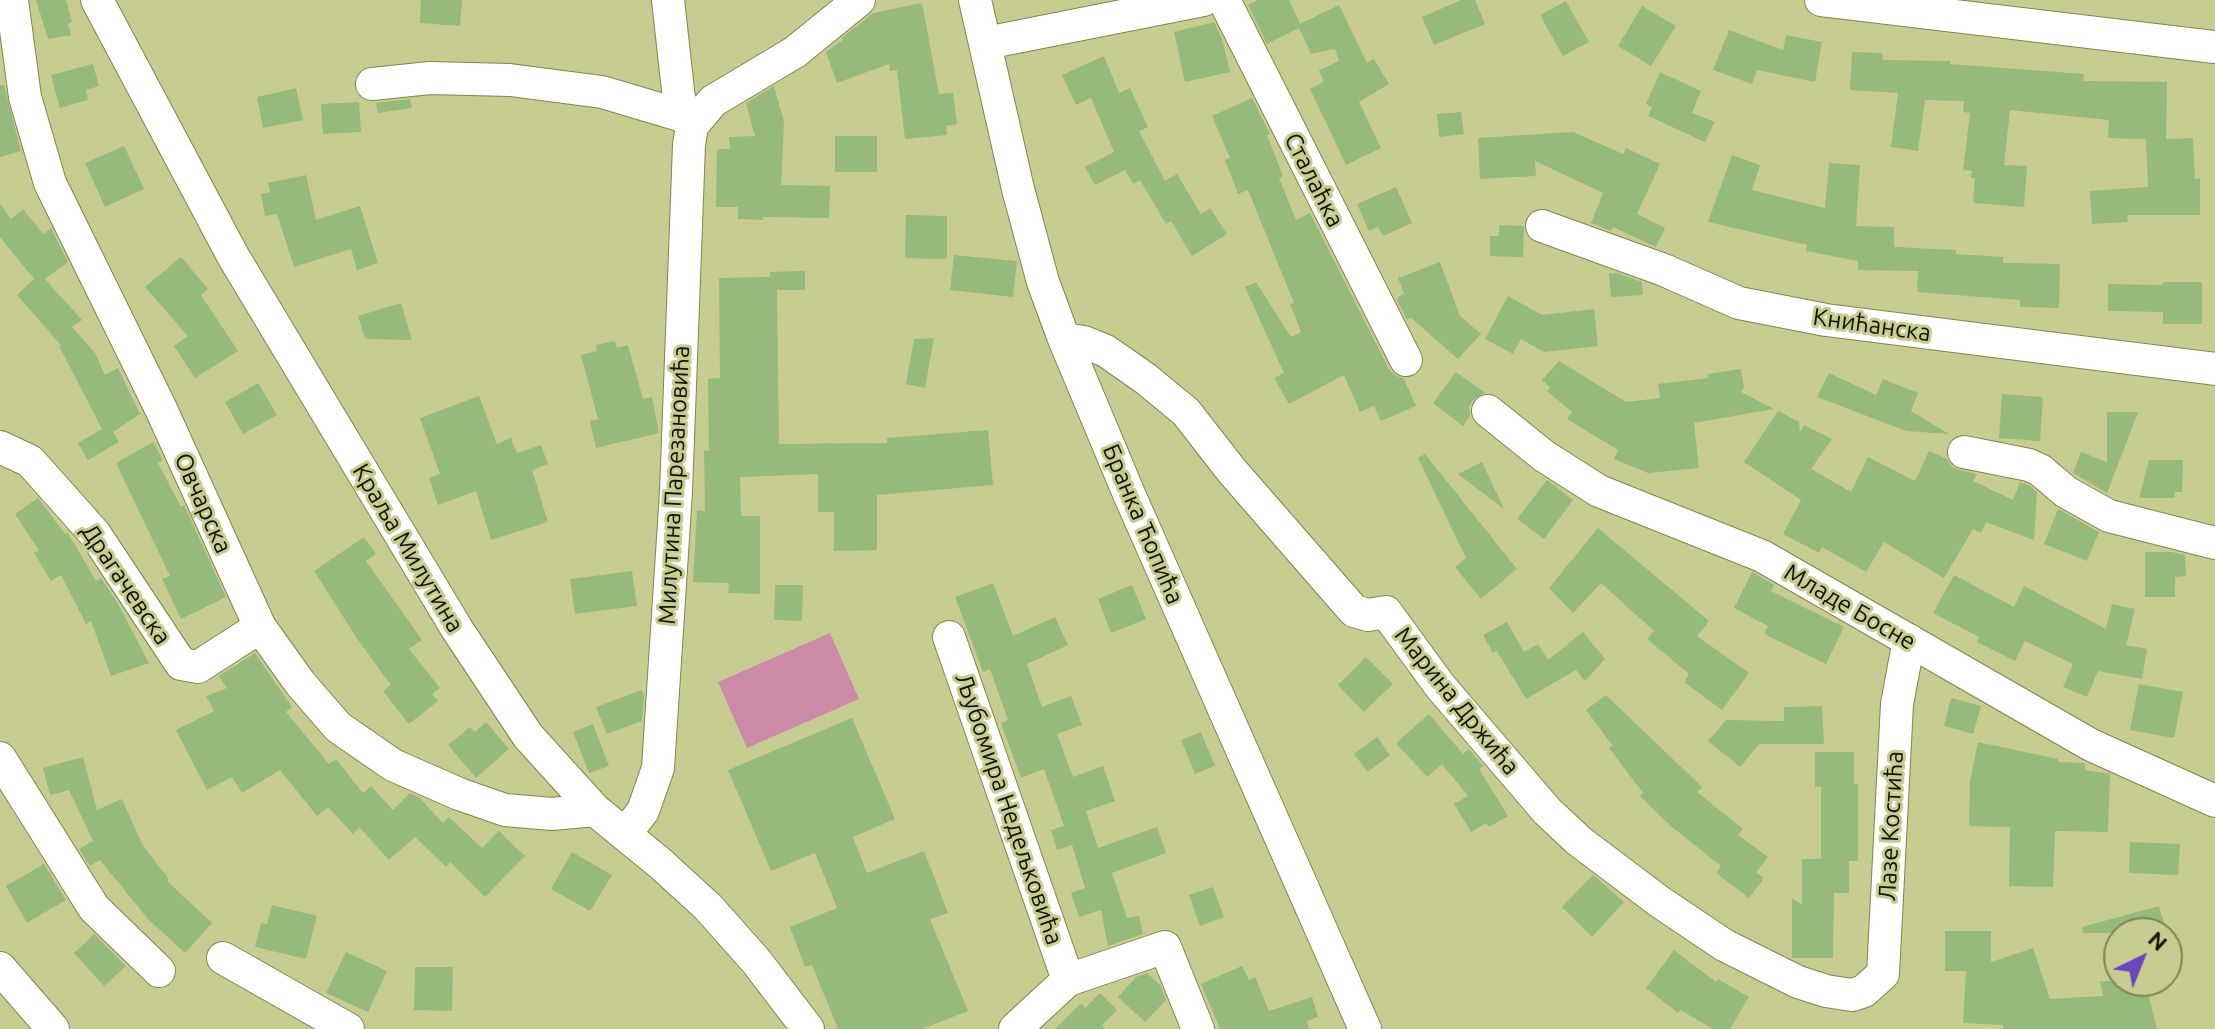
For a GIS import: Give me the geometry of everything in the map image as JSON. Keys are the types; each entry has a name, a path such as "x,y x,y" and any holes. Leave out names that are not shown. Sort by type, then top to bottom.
{"street":[{"name":"Овчарска","path":"12,0 25,97 50,183 161,409 260,627 300,683 338,727 393,765 459,794 505,810 552,814 595,810"},
{"name":"Краља Милутина","path":"97,0 233,256 457,629 528,736 595,810 708,907 756,961 808,1029"},
{"name":"Милутина Парезановића","path":"625,834 643,811 658,768 676,492 689,122 679,99 668,0"},
{"path":"372,84 430,78 510,80 602,92 689,122 713,101 795,52 859,0"},
{"name":"Бранка Ћопића","path":"975,0 1018,189 1043,282 1064,339 1365,1029"},
{"path":"986,43 1203,0"},
{"name":"Сталаћка","path":"1224,0 1406,360"},
{"path":"1821,0 2215,47"},
{"name":"Книћанска","path":"1542,226 1664,270 1739,303 1826,320 2215,369"},
{"name":"Марина Држића","path":"1064,339 1084,342 1106,351 1186,412 1232,471 1354,611 1368,615 1386,612 1458,707 1547,811 1579,841 1724,945 1798,982 1852,995"},
{"name":"Младе Босне","path":"1488,411 1544,456 1599,491 1762,556 2091,745 2215,801"},
{"name":"Драгачевска","path":"0,447 30,461 86,524 181,664 198,667 260,627"},
{"path":"1964,452 2029,465 2040,470 2066,492 2109,516 2215,543"},
{"name":"Љубомира Недељковића","path":"949,637 1068,980"},
{"name":"Лазе Костића","path":"1852,995 1864,991 1883,974 1897,704 1909,640"},
{"path":"0,758 94,908 159,971"},
{"path":"1015,1029 1068,980 1165,947 1198,1029"},
{"path":"223,958 348,1029"},
{"path":"0,968 53,1029"}],"shaded area":[{"path":"830,633 859,699 747,748 718,682"}],"building":[{"path":"36,0 66,0 72,22 68,24 71,35 48,39"},
{"path":"421,0 462,0 460,26 420,23"},
{"path":"1258,0 1289,0 1300,24 1339,5 1367,63 1374,59 1389,84 1359,102 1381,148 1346,165 1310,89 1324,82 1319,70 1339,61 1335,49 1311,54 1299,28 1267,44 1248,5"},
{"path":"1461,0 1475,0 1485,24 1434,45 1422,17"},
{"path":"1566,1 1589,42 1563,56 1540,15"},
{"path":"922,3 939,94 953,93 957,124 946,126 947,135 905,139 897,70 890,71 889,64 837,83 826,52 873,13"},
{"path":"1642,6 1676,26 1651,66 1618,46"},
{"path":"1214,22 1222,39 1230,72 1185,82 1174,32"},
{"path":"1729,30 1783,50 1786,35 1822,42 1815,82 1757,70 1752,84 1713,70"},
{"path":"1852,52 1883,53 1883,60 1950,61 1950,64 2084,74 2083,81 2167,82 2166,139 2193,138 2195,179 2200,179 2200,215 2127,215 2128,222 2092,224 2090,191 2148,187 2146,139 2108,138 2109,120 2010,110 2004,165 2027,166 2024,207 1973,203 1975,178 1971,178 1972,171 1963,170 1970,113 1963,112 1964,101 1925,100 1918,151 1891,147 1898,93 1850,90"},
{"path":"1104,56 1119,93 1130,88 1148,127 1139,131 1165,181 1177,174 1201,214 1210,208 1227,234 1192,256 1171,221 1166,224 1140,180 1133,184 1125,170 1095,185 1085,167 1114,152 1091,98 1076,105 1062,75"},
{"path":"93,64 99,86 86,90 88,100 60,108 51,75"},
{"path":"1660,72 1701,91 1692,113 1715,122 1705,142 1648,116 1652,107 1646,104"},
{"path":"0,85 4,85 21,151 0,157"},
{"path":"774,86 784,122 781,185 830,186 829,218 738,219 738,207 716,207 717,149 730,149 729,137 755,136 746,103"},
{"path":"296,88 303,120 263,128 257,97"},
{"path":"1252,98 1270,134 1267,135 1283,176 1279,178 1296,220 1310,213 1389,369 1404,379 1416,406 1381,421 1374,406 1360,412 1344,375 1289,404 1274,378 1284,373 1245,287 1256,282 1291,337 1301,332 1290,304 1294,303 1248,190 1238,194 1225,160 1230,158 1212,116"},
{"path":"410,99 412,108 378,113 376,103"},
{"path":"359,102 361,132 323,134 321,104"},
{"path":"1461,112 1464,134 1439,137 1437,114"},
{"path":"1573,132 1623,154 1626,148 1660,164 1637,214 1665,228 1656,247 1613,227 1611,231 1591,223 1603,193 1535,161 1536,176 1480,179 1478,138"},
{"path":"835,136 877,136 877,172 835,172"},
{"path":"124,146 144,189 105,207 85,163"},
{"path":"1732,155 1760,165 1752,190 1825,208 1829,163 1860,165 1856,226 1894,227 1894,247 1956,250 1956,254 2003,257 2003,263 2060,264 2059,308 2020,307 2020,300 1917,292 1918,271 1858,270 1858,261 1806,251 1807,245 1708,222"},
{"path":"306,175 316,220 360,206 378,263 357,270 351,249 294,267 277,214 265,216 261,194 270,192 268,183"},
{"path":"1396,187 1412,223 1383,236 1378,227 1369,231 1357,204"},
{"path":"0,204 11,219 23,209 43,234 51,228 68,262 45,279 82,320 72,327 95,353 105,375 118,368 140,414 113,432 119,442 88,460 78,443 102,429 61,345 17,295 34,279 0,237"},
{"path":"906,215 947,216 947,259 905,258"},
{"path":"1499,225 1524,226 1523,257 1490,256 1490,236 1499,236"},
{"path":"954,255 1017,261 1013,297 950,290"},
{"path":"181,257 208,289 201,295 238,351 195,378 174,346 188,336 145,287"},
{"path":"1440,262 1460,316 1481,334 1458,359 1411,318 1407,320 1397,300 1404,294 1398,278"},
{"path":"805,271 805,290 777,290 779,444 887,443 887,438 988,430 993,485 877,495 877,550 834,551 834,512 818,512 818,474 740,477 741,516 760,516 760,594 728,593 729,583 693,582 697,510 705,511 704,451 709,451 708,379 720,378 719,278 770,277 770,272"},
{"path":"1617,273 1642,282 1643,295 1611,297 1609,274"},
{"path":"2163,282 2202,282 2202,324 2163,324 2163,312 2108,311 2108,284 2163,285"},
{"path":"1508,296 1542,315 1594,309 1598,346 1544,352 1521,339 1513,354 1485,339"},
{"path":"401,303 412,340 365,339 358,316"},
{"path":"934,338 925,388 906,384 914,339"},
{"path":"615,341 617,348 628,345 643,399 652,397 659,433 596,448 590,421 598,419 581,355 597,351 596,345"},
{"path":"1559,361 1626,402 1660,398 1658,384 1708,378 1707,374 1741,369 1744,387 1741,392 1774,409 1694,423 1699,468 1648,473 1614,459 1618,450 1567,419 1572,412 1547,391 1550,387 1542,380"},
{"path":"1456,372 1485,393 1473,400 1469,407 1470,416 1463,426 1433,403"},
{"path":"1829,373 1876,395 1883,379 1918,393 1911,411 1949,434 1906,431 1817,397"},
{"path":"258,383 277,415 243,434 225,402"},
{"path":"2002,394 2043,397 2040,441 1999,438"},
{"path":"479,396 497,444 511,438 517,453 541,445 548,464 532,470 548,522 491,540 476,491 438,505 429,478 440,474 420,418"},
{"path":"1778,411 1799,422 1800,432 1804,425 1832,439 1811,469 1851,492 1868,457 1915,481 1929,451 1947,459 1952,467 1977,474 1973,481 2013,500 2020,482 2030,486 2037,492 2034,540 1986,522 1981,533 1973,529 1944,578 1884,542 1866,572 1822,547 1819,553 1783,534 1801,500 1744,462"},
{"path":"2107,412 2138,412 2107,493 2073,473 2081,452 2107,462"},
{"path":"153,442 163,460 158,463 181,507 184,505 226,597 181,619 162,579 170,576 116,463"},
{"path":"1425,454 1517,569 1481,599 1455,567 1466,558 1418,458"},
{"path":"2149,460 2183,460 2182,492 2175,492 2175,498 2139,498"},
{"path":"1482,462 1504,509 1458,474"},
{"path":"1547,480 1573,500 1544,539 1517,519"},
{"path":"38,498 65,534 68,533 96,581 101,578 149,663 111,676 91,621 86,624 61,575 51,581 34,553 39,550 15,514"},
{"path":"2058,509 2099,532 2087,561 2044,544"},
{"path":"1598,528 1709,621 1697,636 1749,673 1722,710 1684,682 1689,674 1647,639 1654,631 1601,583 1573,613 1549,588"},
{"path":"364,537 376,554 366,561 422,640 409,649 440,688 432,694 438,701 409,724 383,691 391,685 314,571"},
{"path":"2145,552 2185,555 2186,576 2175,577 2175,597 2145,597"},
{"path":"632,571 637,606 575,614 570,579"},
{"path":"1752,572 1774,585 1771,591 1844,627 1826,664 1764,634 1768,626 1734,608"},
{"path":"1954,575 2014,607 2024,586 2106,629 2112,604 2135,609 2126,645 2147,649 2142,679 2098,671 2087,697 2063,687 2073,664 2025,641 2015,661 1977,642 1979,637 1933,613"},
{"path":"993,583 1013,636 1055,617 1068,645 1027,664 1042,707 1071,696 1082,725 1057,734 1073,777 1103,766 1115,801 1086,811 1098,848 1157,827 1166,853 1112,873 1127,918 1139,916 1143,934 1108,946 1101,910 1079,917 1071,893 1085,888 1072,845 1057,850 1051,830 1064,826 1044,769 1021,778 1001,723 1008,720 990,669 983,672 955,597"},
{"path":"775,585 803,585 802,621 774,620"},
{"path":"1132,585 1146,619 1111,633 1098,599"},
{"path":"1507,622 1524,652 1538,644 1548,660 1583,632 1605,659 1585,681 1576,670 1526,699 1497,651 1493,653 1483,635"},
{"path":"255,653 292,707 286,712 329,764 336,759 363,793 371,786 393,810 410,793 420,798 443,823 449,817 482,848 499,831 525,856 485,897 450,862 446,867 415,837 389,860 359,827 353,834 328,807 317,816 280,770 242,793 232,777 207,790 176,730 214,711 206,696 227,688 219,676"},
{"path":"1366,657 1393,684 1364,712 1338,685"},
{"path":"2139,684 2183,692 2174,738 2130,730"},
{"path":"642,690 642,721 607,734 596,707"},
{"path":"1606,695 1702,787 1697,792 1743,829 1738,835 1768,857 1756,872 1764,878 1749,898 1716,873 1721,866 1672,827 1640,796 1643,793 1609,748 1613,746 1586,710"},
{"path":"1951,698 1981,706 1973,734 1944,726"},
{"path":"1822,706 1824,744 1759,744 1740,767 1708,741 1726,720 1784,721 1784,707"},
{"path":"1429,714 1463,754 1469,749 1483,766 1479,769 1508,816 1489,827 1486,823 1471,832 1454,804 1468,796 1442,764 1427,777 1396,743"},
{"path":"852,718 895,819 853,837 867,873 924,851 948,913 930,919 968,1011 922,1029 838,1029 812,965 805,967 790,927 837,908 815,853 771,871 728,770"},
{"path":"486,722 509,749 476,778 448,745 470,727 475,732"},
{"path":"593,724 609,766 589,773 573,732"},
{"path":"1201,732 1215,766 1195,774 1181,740"},
{"path":"1377,737 1390,755 1368,772 1354,754"},
{"path":"1978,742 2058,759 2058,762 2085,763 2085,770 2110,774 2108,832 2055,831 2053,887 2009,886 2010,827 1969,826 1970,781"},
{"path":"1815,752 1854,752 1854,784 1858,784 1858,861 1849,861 1849,893 1834,893 1833,958 1792,958 1792,898 1802,905 1802,859 1821,859 1821,787 1815,787"},
{"path":"83,757 97,810 122,799 143,846 169,879 167,881 212,923 185,953 148,919 100,860 90,866 79,849 93,841 69,790 50,795 43,768"},
{"path":"2130,842 2180,844 2178,875 2129,873"},
{"path":"572,852 612,875 590,911 551,889"},
{"path":"44,864 66,900 27,923 6,886"},
{"path":"1593,875 1624,902 1592,937 1562,907"},
{"path":"1213,887 1224,917 1200,926 1189,895"},
{"path":"272,905 317,916 306,959 255,947 261,923 267,924"},
{"path":"2159,906 2162,917 2119,917"},
{"path":"2103,921 2103,933 2083,933 2082,927"},
{"path":"1945,931 1991,931 1991,962 2033,948 2050,999 2149,997 2157,1029 2003,1029 2003,1025 1963,1023 1966,971 1945,971"},
{"path":"94,934 126,966 104,986 74,953"},
{"path":"1674,950 1716,982 1718,979 1749,997 1730,1029 1713,1029 1680,1010 1678,1013 1646,988"},
{"path":"346,952 387,971 368,1012 326,993"},
{"path":"1242,966 1249,980 1255,977 1269,1011 1312,997 1318,1017 1307,1021 1309,1029 1220,1029 1201,984"},
{"path":"415,967 453,967 452,1011 414,1010"},
{"path":"1147,973 1160,985 1166,1000 1145,1022 1118,997 1136,977"},
{"path":"1100,993 1117,1010 1102,1025 1105,1029 1055,1029 1081,1003 1085,1008"}]}
